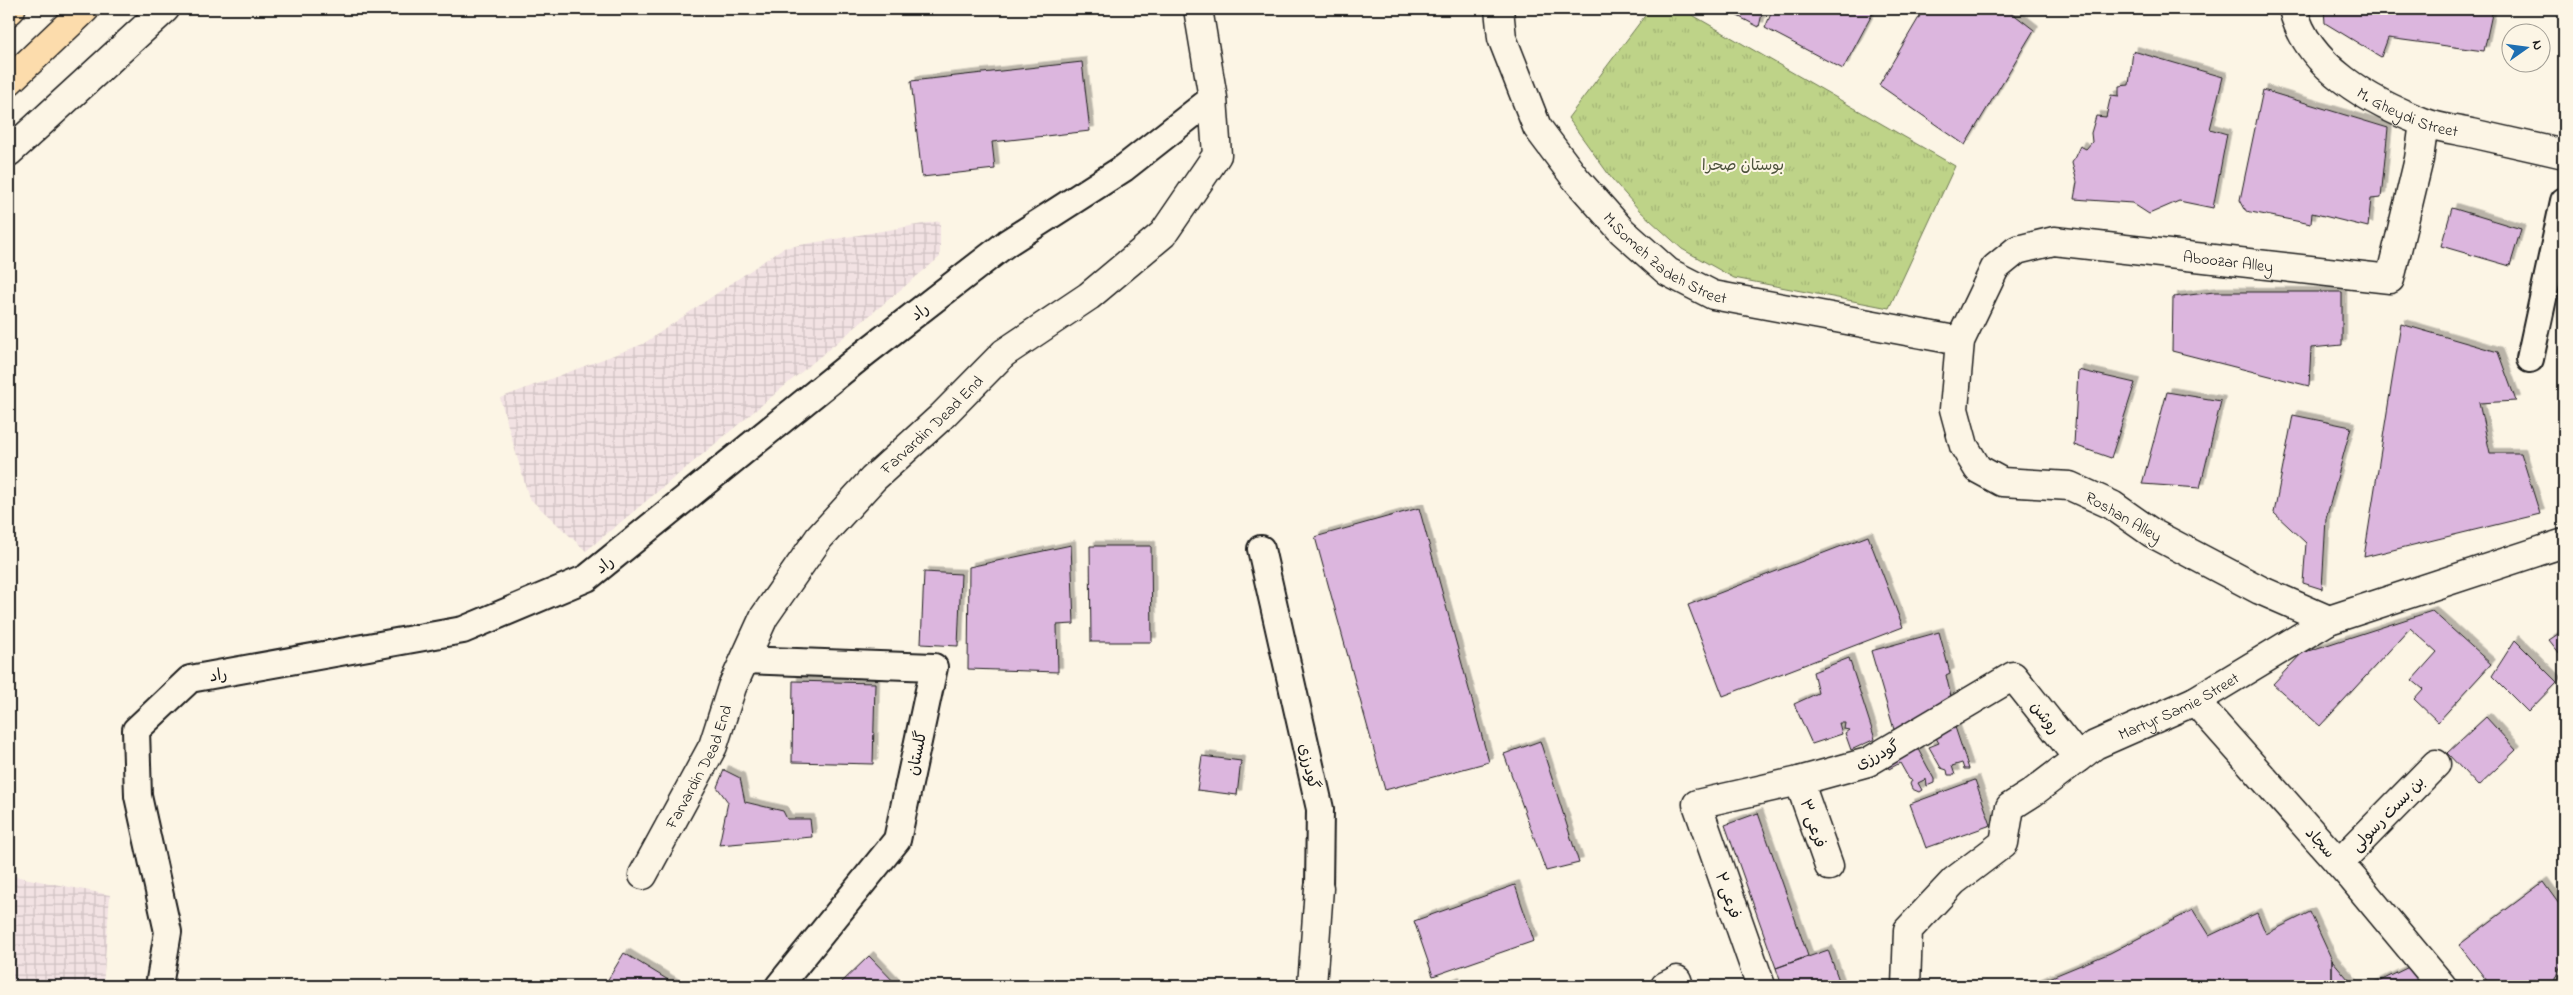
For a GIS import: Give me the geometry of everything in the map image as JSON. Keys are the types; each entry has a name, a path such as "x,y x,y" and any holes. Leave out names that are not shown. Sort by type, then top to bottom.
{"main road":[{"path":"9,81 85,9"}],"street":[{"path":"9,152 165,9"},
{"name":"Farvardin Dead End","path":"643,875 713,746 732,687 764,617 818,538 873,479 941,417 1004,353 1090,296 1163,234 1217,155 1213,98 1198,9"},
{"name":"M.Someh Zadeh Street","path":"1499,9 1502,38 1537,127 1576,179 1622,231 1668,272 1713,295 1821,317 1910,330 1960,341"},
{"name":"M. Gheydi Street","path":"2293,9 2295,19 2320,60 2350,84 2391,108 2424,123 2564,154"},
{"name":"Aboozar Alley","path":"1960,341 1995,268 2017,250 2054,241 2164,251 2390,279 2419,159 2424,123"},
{"name":"Roshan Alley","path":"1960,341 1954,409 1964,446 1978,469 2002,482 2070,486 2112,505 2152,533 2260,590 2329,620"},
{"name":"Martyr Samie Street","path":"1906,986 1908,930 1954,882 2004,843 2010,807 2095,745 2195,701 2329,620 2564,543"},
{"name":"گودرزی","path":"1697,804 1799,781 1868,762 2014,676"},
{"name":"روشن","path":"2014,676 2078,758"},
{"name":"سجاد","path":"2195,701 2339,863 2423,960 2442,986"},
{"name":"بن بست رسولی","path":"2339,863 2436,764"},
{"name":"فرعی ۳","path":"1799,781 1829,866"},
{"name":"فرعی ۲","path":"1697,804 1760,986"},
{"name":"گودرزی","path":"1312,986 1319,888"},
{"path":"1665,986 1677,980 1679,986"}],"lane":[{"name":"راد","path":"159,986 168,932 138,796 136,730 190,679 463,630 587,578 865,353 1007,243 1124,168 1213,98"},
{"path":"2530,360 2564,201"},
{"name":"گودرزی","path":"1261,549 1320,809 1319,888"},
{"name":"گلستان","path":"745,660 934,667 897,840 780,986"}],"shaded area":[{"path":"940,221 940,257 586,551 529,498 500,398 643,344 783,248"},
{"path":"9,875 110,895 103,986 9,986"}],"green space":[{"name":"بوستان صحرا","path":"1650,9 1682,9 1955,166 1889,308 1734,278 1682,249 1640,211 1612,179 1568,118"}],"building":[{"path":"1724,9 1763,9 1759,27"},
{"path":"1773,9 1875,9 1843,69 1765,28"},
{"path":"1924,9 2007,9 2034,30 1965,145 1879,85"},
{"path":"2324,9 2493,9 2484,51 2388,38 2381,57 2325,23"},
{"path":"2133,51 2223,77 2210,129 2227,134 2213,208 2179,201 2149,214 2132,203 2074,199 2077,182 2072,163 2080,146 2086,149 2092,142 2091,133 2096,116 2106,117 2111,95 2119,96 2119,86 2129,85"},
{"path":"1082,62 1090,131 992,142 995,169 922,177 911,81"},
{"path":"2263,90 2388,128 2381,198 2371,199 2368,227 2312,213 2311,224 2246,211 2240,200"},
{"path":"2452,208 2521,229 2510,266 2441,246"},
{"path":"2214,292 2342,292 2342,345 2311,348 2309,386 2172,351 2173,297"},
{"path":"2401,324 2498,352 2516,401 2479,403 2490,453 2521,453 2540,514 2364,557"},
{"path":"2078,370 2135,383 2111,458 2074,445"},
{"path":"2167,392 2221,401 2200,488 2142,484"},
{"path":"2293,415 2351,427 2326,519 2322,589 2303,583 2306,543 2274,513"},
{"path":"1419,508 1489,762 1385,790 1315,537"},
{"path":"1868,536 1903,627 1723,696 1688,605"},
{"path":"1071,545 1074,624 1057,625 1058,672 968,669 969,567"},
{"path":"1090,546 1151,546 1152,642 1091,642"},
{"path":"924,572 961,574 958,646 921,644"},
{"path":"2432,611 2491,664 2438,722 2414,699 2423,689 2412,680 2437,652 2410,628 2320,726 2273,684 2302,653"},
{"path":"2564,630 2564,659 2549,640"},
{"path":"1939,632 1950,673 1946,675 1952,701 1895,733 1871,651"},
{"path":"2515,640 2557,682 2528,712 2492,676"},
{"path":"1849,658 1875,739 1851,750 1845,733 1849,730 1844,729 1845,723 1839,723 1842,734 1812,744 1794,704 1818,693 1813,672"},
{"path":"793,681 875,683 873,764 792,762"},
{"path":"2486,717 2516,750 2478,786 2447,753"},
{"path":"1953,721 1969,769 1964,769 1962,763 1952,766 1955,775 1948,775 1947,770 1941,768 1929,747 1939,743 1931,730"},
{"path":"1912,738 1934,779 1934,783 1927,786 1926,779 1918,783 1922,790 1919,792 1912,789 1910,784 1912,780 1909,779 1900,763 1889,769 1883,753"},
{"path":"1540,741 1579,863 1546,871 1504,754"},
{"path":"1202,756 1241,761 1237,795 1197,790"},
{"path":"724,770 740,778 745,802 783,811 787,819 810,819 812,837 719,845 728,802 717,787"},
{"path":"1975,780 1991,825 1926,848 1910,804"},
{"path":"1758,813 1808,956 1776,968 1725,825"},
{"path":"2543,882 2564,911 2564,958 2552,986 2491,986 2459,945"},
{"path":"1515,885 1534,941 1433,976 1414,921"},
{"path":"2193,910 2209,936 2257,913 2266,934 2310,912 2332,960 2332,986 2030,986 2110,953"},
{"path":"1828,950 1841,986 1782,986 1776,968"},
{"path":"624,953 678,986 604,986"},
{"path":"869,956 898,986 839,985"},
{"path":"2332,960 2354,986 2332,986"},
{"path":"2423,960 2442,986 2370,986"},
{"path":"1455,981 1457,986 1443,986"}]}
